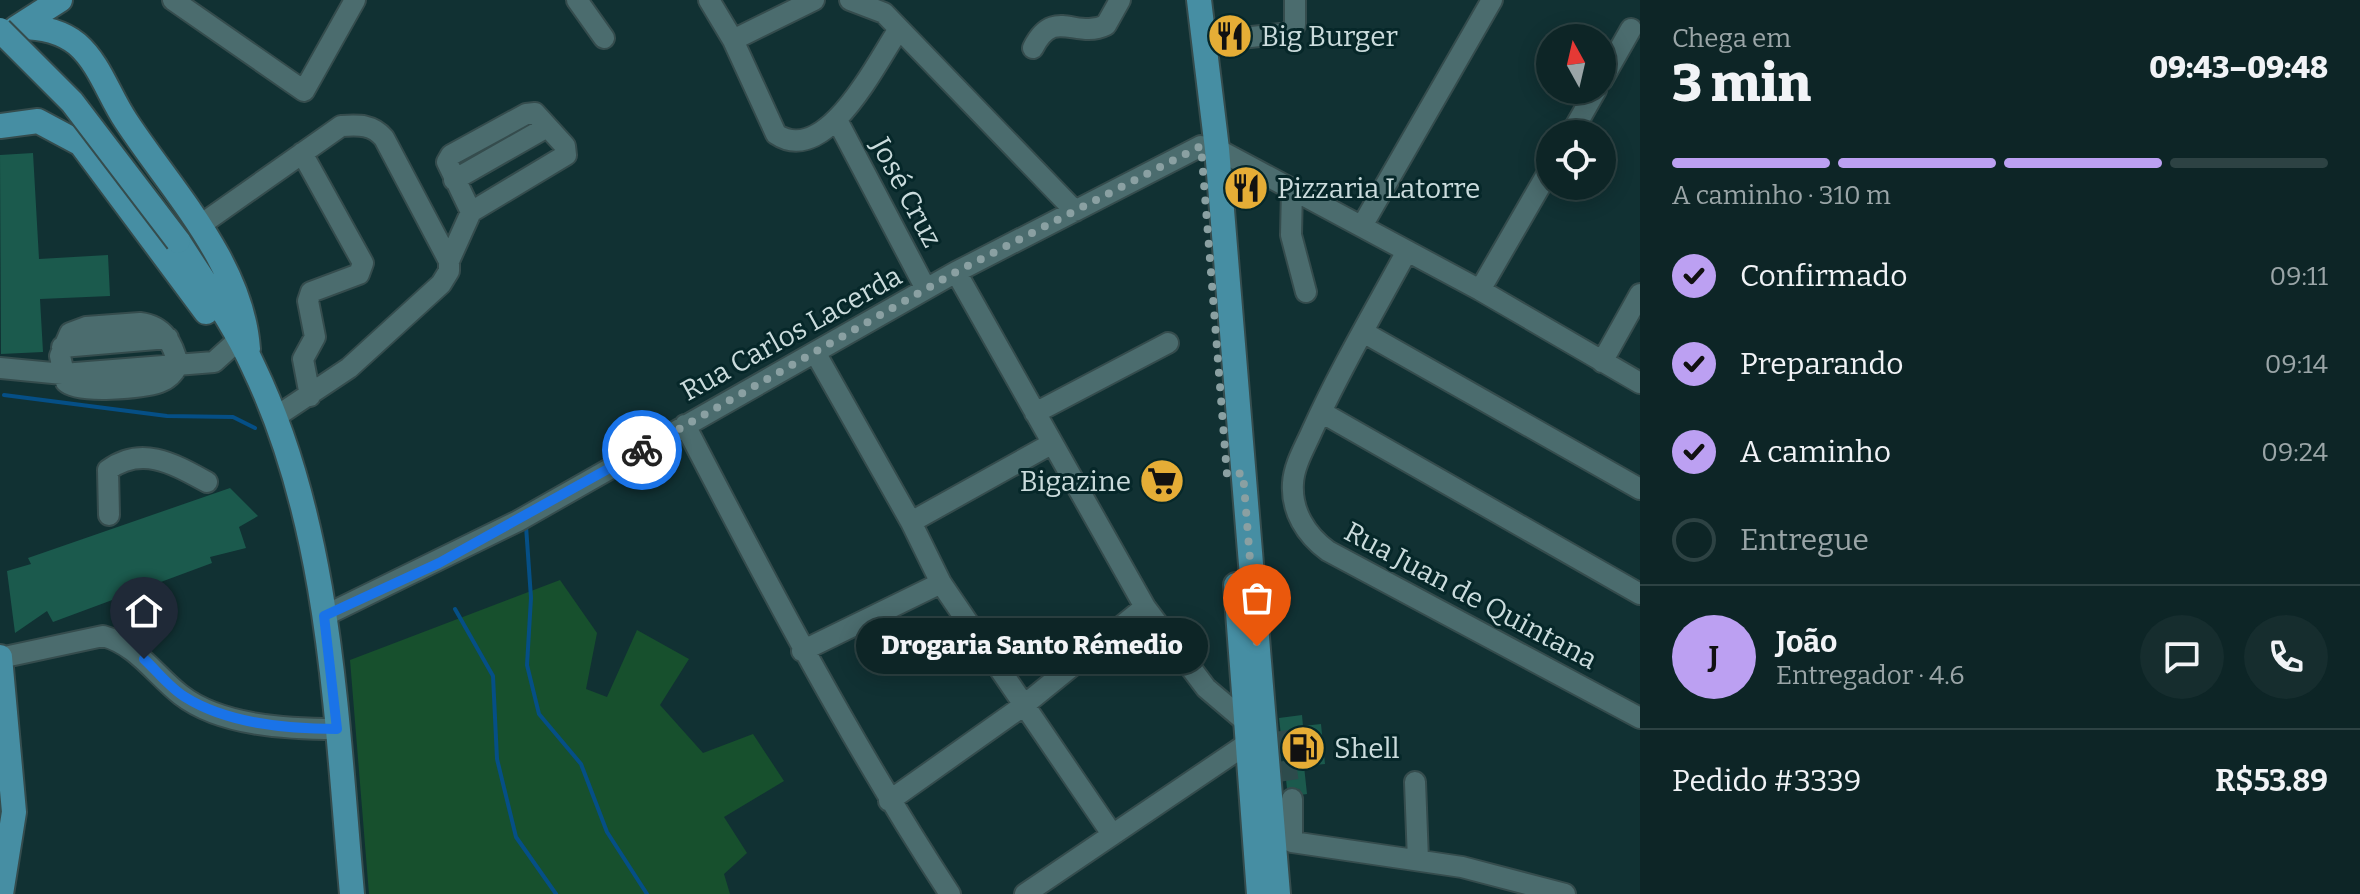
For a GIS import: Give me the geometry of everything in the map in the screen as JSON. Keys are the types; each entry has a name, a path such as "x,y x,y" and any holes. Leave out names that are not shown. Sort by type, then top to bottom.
{"main road":[{"path":"7,31 60,0"},
{"path":"1199,0 1209,147"},
{"path":"1199,0 1235,474 1260,732 1259,894"},
{"path":"7,31 64,35 87,54 124,118 199,226 240,301 242,350"},
{"path":"7,31 72,102 178,241 242,350 274,418 306,525 324,616 352,894"},
{"path":"0,126 38,121 81,144 204,310 242,350"},
{"path":"0,658 14,798 11,849 1,894"},
{"path":"1260,732 1284,816 1275,863 1278,894"}],"street":[{"path":"173,0 304,91 355,0"},
{"path":"577,0 604,38"},
{"path":"709,0 733,40 776,134 786,140 801,140 838,122 899,29"},
{"path":"733,40 814,0"},
{"path":"850,0 887,6 899,29 1075,211"},
{"path":"1033,48 1039,36 1051,27 1093,29 1106,25 1120,0"},
{"path":"1204,42 1289,33 1295,25 1295,0"},
{"path":"1362,226 1492,0"},
{"path":"1616,55 1631,29"},
{"name":"José Cruz","path":"838,122 926,289"},
{"path":"199,226 341,126 359,125 376,129 449,261"},
{"path":"274,418 349,368 441,284 471,212 566,155 565,146 547,127 454,180 471,212"},
{"path":"1209,147 1292,188 1480,290 1640,383"},
{"name":"Rua Carlos Lacerda","path":"324,616 492,535 956,272 1209,147"},
{"path":"302,153 363,263 359,274 311,292 308,301 315,337 303,359 310,396"},
{"path":"1292,188 1291,235 1306,292"},
{"path":"1480,290 1536,193"},
{"path":"1407,251 1321,412 1640,594"},
{"path":"956,272 1145,607 1206,688 1260,732 1025,894"},
{"path":"1602,362 1640,294"},
{"path":"1363,332 1640,489"},
{"path":"63,374 62,347 168,338 178,365"},
{"path":"1035,413 1168,343"},
{"path":"0,368 63,374 214,362 242,350"},
{"path":"816,354 911,522 941,583 1112,834"},
{"name":"Rua Juan de Quintana","path":"1321,412 1297,465 1293,483 1294,502 1312,539 1328,551 1640,718"},
{"path":"685,425 802,651 889,801 950,894"},
{"path":"911,522 1051,444"},
{"path":"109,515 108,470 118,462 150,456 207,482"},
{"path":"802,651 941,583"},
{"path":"889,801 1023,706 1145,607"},
{"path":"0,658 103,636 118,640 181,695 204,708 231,717 290,727 337,729"},
{"path":"1415,782 1418,860"},
{"path":"1284,816 1338,848"},
{"path":"1275,863 1295,853 1338,848 1462,867 1565,894"}],"green space":[{"path":"560,580 597,633 586,689 607,697 637,630 689,659 660,705 703,753 753,734 784,781 724,817 747,853 724,874 730,894 369,894 350,660"}],"building":[{"path":"33,153 39,259 108,255 110,296 40,299 43,352 1,354 0,155"},
{"path":"230,488 258,516 239,527 246,548 210,557 212,563 53,622 47,611 15,633 7,571 31,564 28,558"},
{"name":"Shell","path":"1302,715 1303,726 1321,724 1325,764 1304,766 1307,794 1288,797 1279,718"}],"waterway":[{"path":"4,395 167,416 233,417 255,428"},
{"path":"526,526 531,598 527,665 539,714 581,764 607,832 647,894"},
{"path":"455,609 493,676 497,759 516,837 556,894"}],"tunnel":[{"path":"1281,731 1291,796"}],"way so far":[{"path":"642,450 956,272 1201,146 1227,475 1243,473 1257,646"}],"place":[{"name":"Big Burger","path":"1230,36"},
{"name":"Pizzaria Latorre","path":"1246,188"},
{"name":"Bigazine","path":"1162,481"},
{"name":"Drogaria Santo Rémedio","path":"1257,646"},
{"name":"Shell","path":"1303,748"}],"route":[{"path":"144,659 181,695 204,708 231,717 305,729 337,729 324,616 439,563 642,450"}]}
